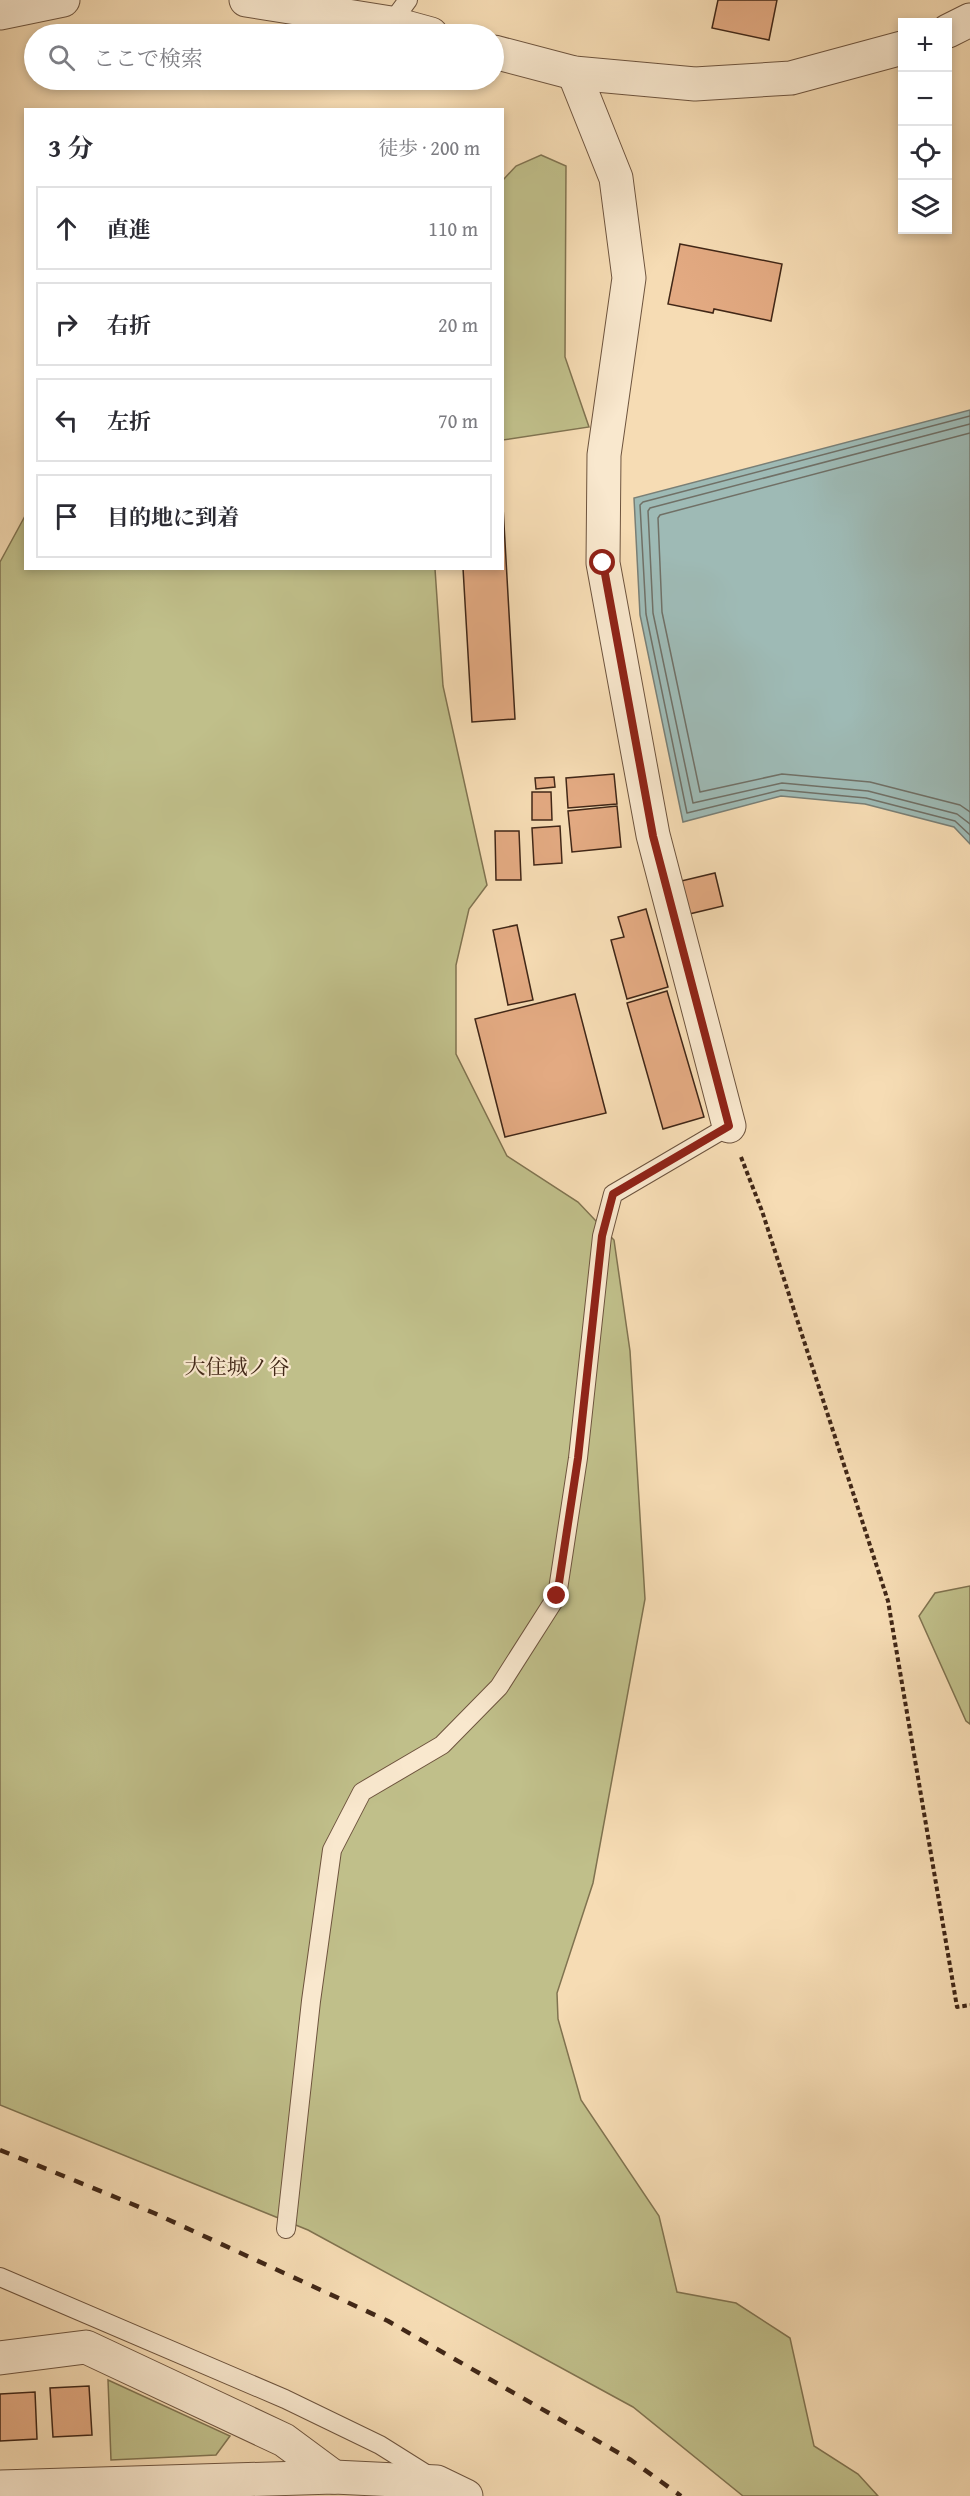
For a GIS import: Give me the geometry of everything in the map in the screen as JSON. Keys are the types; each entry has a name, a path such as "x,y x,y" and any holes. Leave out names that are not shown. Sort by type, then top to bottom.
{"street":[{"path":"0,13 63,0"},
{"path":"246,0 400,12 417,24"},
{"path":"952,30 970,20"},
{"path":"504,55 574,73 695,84 791,78 898,49"},
{"path":"574,73 616,178 629,278 604,455 603,563 653,836 729,1126"},
{"path":"0,2358 86,2347 284,2440 334,2477"},
{"path":"0,2487 334,2477 437,2481 466,2496"}],"lane":[{"path":"286,2229 311,2001 332,1850 362,1792 442,1745 499,1687 557,1596 578,1458 602,1236 613,1194 729,1126"},
{"path":"0,2277 296,2404 380,2445 437,2481"}],"path":[{"path":"729,1126 765,1222 888,1601 957,2007 970,2005"}],"shaded area":[{"path":"541,155 566,166 565,357 589,427 504,440 504,179 516,166"},
{"path":"24,518 24,570 435,570 443,686 487,885 469,909 456,965 456,1054 507,1156 578,1202 614,1240 630,1351 645,1599 593,1883 557,1993 558,2019 581,2100 659,2216 677,2292 736,2303 790,2338 814,2446 858,2474 878,2496 743,2496 633,2407 308,2230 0,2105 0,562"},
{"path":"970,1586 970,1724 966,1721 919,1616 935,1593"},
{"path":"108,2380 230,2436 216,2455 111,2460"}],"water":[{"path":"970,410 970,844 954,827 865,804 781,796 683,822 640,615 634,498"}],"building":[{"path":"718,0 777,0 769,40 712,28"},
{"path":"680,244 782,264 771,321 714,309 713,313 668,304"},
{"path":"504,524 515,719 472,722 463,570 504,570"},
{"path":"614,774 617,804 568,808 566,778"},
{"path":"554,777 555,787 536,789 535,778"},
{"path":"532,792 551,792 552,820 532,820"},
{"path":"617,806 621,847 572,852 568,811"},
{"path":"560,826 562,863 534,865 532,828"},
{"path":"495,831 519,831 521,880 496,880"},
{"path":"715,873 723,906 685,915 677,882"},
{"path":"646,909 668,987 627,999 611,940 624,937 618,917"},
{"path":"517,925 533,1000 508,1005 493,930"},
{"path":"667,991 704,1117 663,1129 627,1003"},
{"path":"575,994 606,1113 505,1137 475,1019"},
{"path":"89,2386 92,2435 53,2437 50,2388"},
{"path":"35,2392 37,2439 0,2441 0,2394"}],"railway":[{"path":"0,2150 154,2213 388,2321 631,2460 681,2496"}],"district":[{"name":"大住城ノ谷","path":"237,1367"}],"route":[{"path":"557,1596 578,1458 602,1236 613,1194 729,1126 653,836 603,563"}]}
